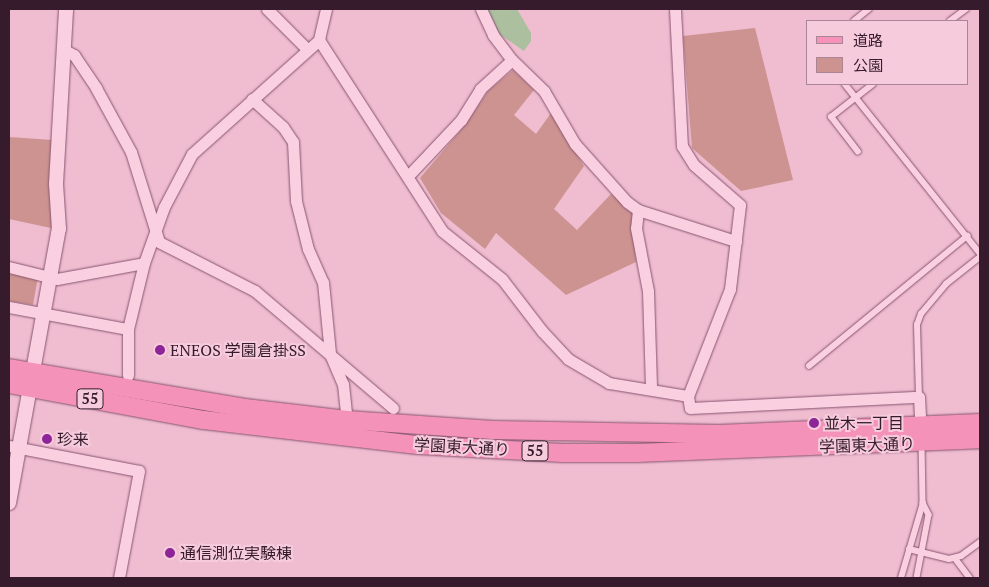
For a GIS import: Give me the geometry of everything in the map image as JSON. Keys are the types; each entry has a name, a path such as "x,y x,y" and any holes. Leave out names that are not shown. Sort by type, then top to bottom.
{"main road":[{"name":"学園東大通り","path":"9,368 32,380 204,420 418,445 563,453 637,453 921,434 980,423"},
{"name":"学園東大通り","path":"9,384 32,380 347,420 493,430 637,435 921,434 980,440"}],"street":[{"path":"9,503 14,446 32,380 59,229 56,184 66,9"},
{"path":"267,9 307,49"},
{"path":"326,9 320,40 442,231 502,279 542,331 568,359 610,383 688,396"},
{"path":"481,9 493,35 512,60 544,91 575,144 595,169 638,210 736,241"},
{"path":"675,9 682,146 694,165 740,205 730,289 688,396 690,408 918,397 921,434"},
{"path":"128,375 128,329 144,263 154,234 192,154 307,49 320,40"},
{"path":"63,49 80,63 131,152 151,210 154,234 167,248 255,291 394,408"},
{"path":"408,176 431,156 461,120 480,89 512,60"},
{"path":"252,99 283,127 293,142 296,201 308,249 323,282 330,354 343,384 347,420"},
{"path":"638,210 636,228 648,291 651,389"},
{"path":"9,267 57,279 144,263"},
{"path":"9,307 128,329"},
{"path":"14,446 138,470 119,578"}],"lane":[{"path":"855,20 869,9"},
{"path":"951,20 966,9"},
{"path":"845,85 980,252 946,284 921,314 917,325 918,397"},
{"path":"858,152 831,117 872,85"},
{"path":"809,366 967,236"},
{"path":"901,578 923,504 925,487 921,434"},
{"path":"917,578 924,553 930,515 923,504"},
{"path":"909,549 955,558 980,542"},
{"path":"955,558 969,578"}],"green space":[{"path":"755,28 793,180 741,191 692,148 683,36"},
{"path":"513,70 534,90 514,115 536,134 551,113 584,166 554,209 577,230 611,194 633,212 636,262 566,295 496,233 485,249 441,213 420,178 466,124 488,91"},
{"path":"9,137 53,140 51,228 9,219"},
{"path":"9,271 38,277 33,305 9,301"}],"shaded area":[{"path":"487,9 517,9 531,33 531,41 524,51 499,34 492,25"}],"place":[{"name":"ENEOS 学園倉掛SS","path":"160,350"},
{"name":"並木一丁目","path":"814,423"},
{"name":"珍来","path":"47,439"},
{"name":"通信測位実験棟","path":"170,553"}]}
